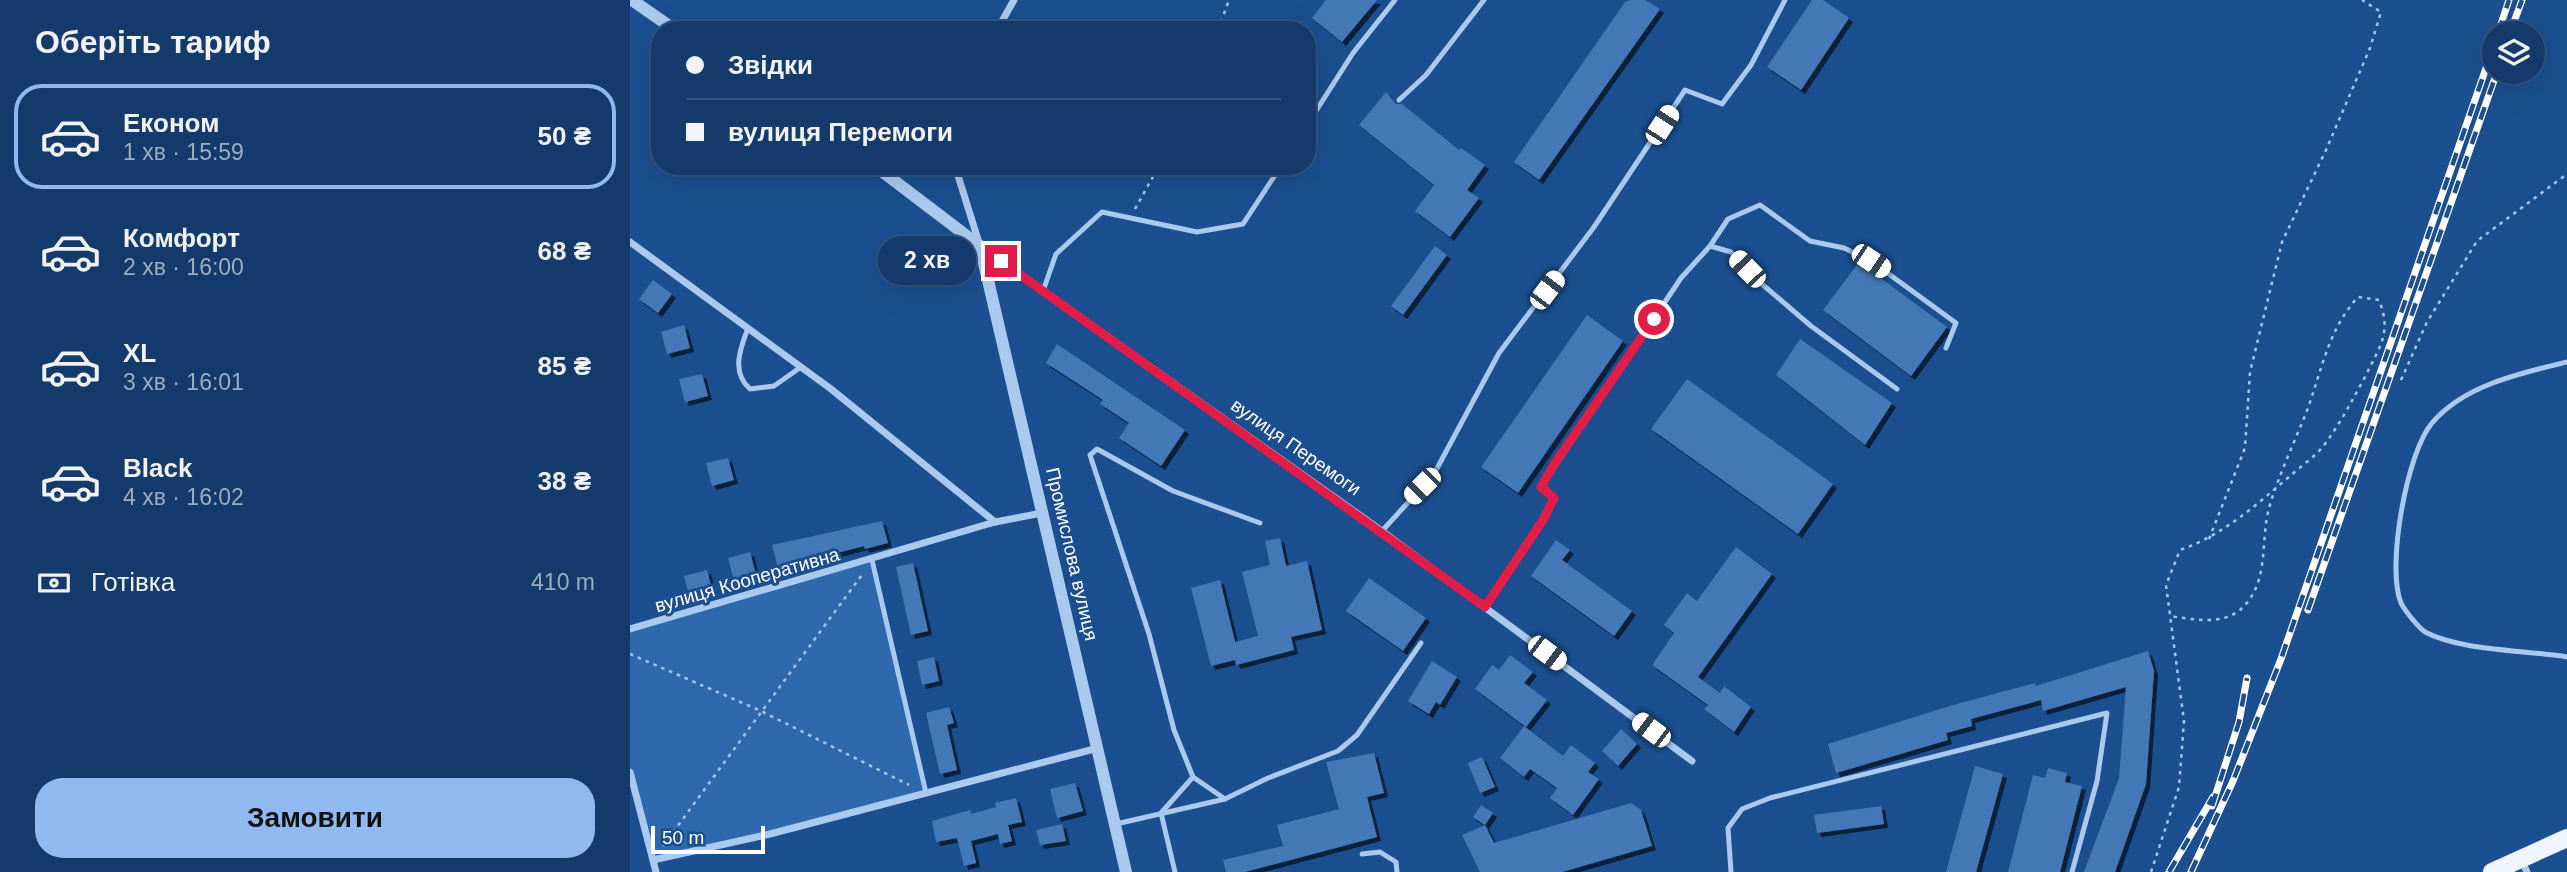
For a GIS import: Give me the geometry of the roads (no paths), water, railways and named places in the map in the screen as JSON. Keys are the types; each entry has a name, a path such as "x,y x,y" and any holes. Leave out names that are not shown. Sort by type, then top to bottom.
{"main road":[{"path":"2492,872 2524,865 2567,838"}],"street":[{"path":"632,0 662,21"},
{"path":"1002,21 1014,0"},
{"name":"вулиця Перемоги","path":"889,175 980,246 1382,531 1692,761"},
{"path":"958,175 980,246"},
{"path":"630,242 801,367 995,522"},
{"name":"Промислова вулиця","path":"980,246 1126,872"},
{"name":"вулиця Кооперативна","path":"630,629 872,561 995,522 1042,513"},
{"path":"653,860 1098,748"},
{"path":"630,772 656,872"}],"lane":[{"path":"1316,111 1353,53 1395,0"},
{"path":"1399,100 1426,75 1484,0"},
{"path":"1382,531 1434,474 1499,353 1594,227 1685,90 1722,104 1751,65 1785,0"},
{"path":"1044,291 1056,254 1102,212 1197,232 1243,224 1274,175"},
{"path":"1485,607 1543,520 1554,498 1541,487 1555,463 1681,278 1710,246 1728,219 1760,205 1810,241 1844,248 1871,261 1919,293 1956,323 1946,348"},
{"path":"1710,246 1731,252 1763,285 1811,326 1897,389"},
{"path":"748,328 739,351 738,368 742,382 750,389 774,386 801,367"},
{"path":"2567,362 2520,373 2467,395 2431,423 2410,472 2397,528 2401,603 2424,631 2468,644 2567,657"},
{"path":"1225,799 1193,777 1174,730 1149,634 1090,455 1097,449 1173,491 1260,523"},
{"path":"872,561 926,793"},
{"path":"1116,824 1225,799 1268,778 1338,751 1357,734 1421,643"},
{"path":"1731,872 1728,828 1742,809 1770,799 2108,713 2097,781 2072,872"},
{"path":"1161,813 1193,777"},
{"path":"1161,813 1175,872"},
{"path":"1362,854 1380,852 1396,862 1397,872"}],"railway":[{"path":"2502,21 2509,0"},
{"path":"2514,21 2522,0"},
{"path":"2191,872 2233,781 2281,659 2482,80"},
{"path":"2308,610 2493,84"},
{"path":"2212,806 2239,722 2247,678"},
{"path":"2169,872 2213,797"}]}
